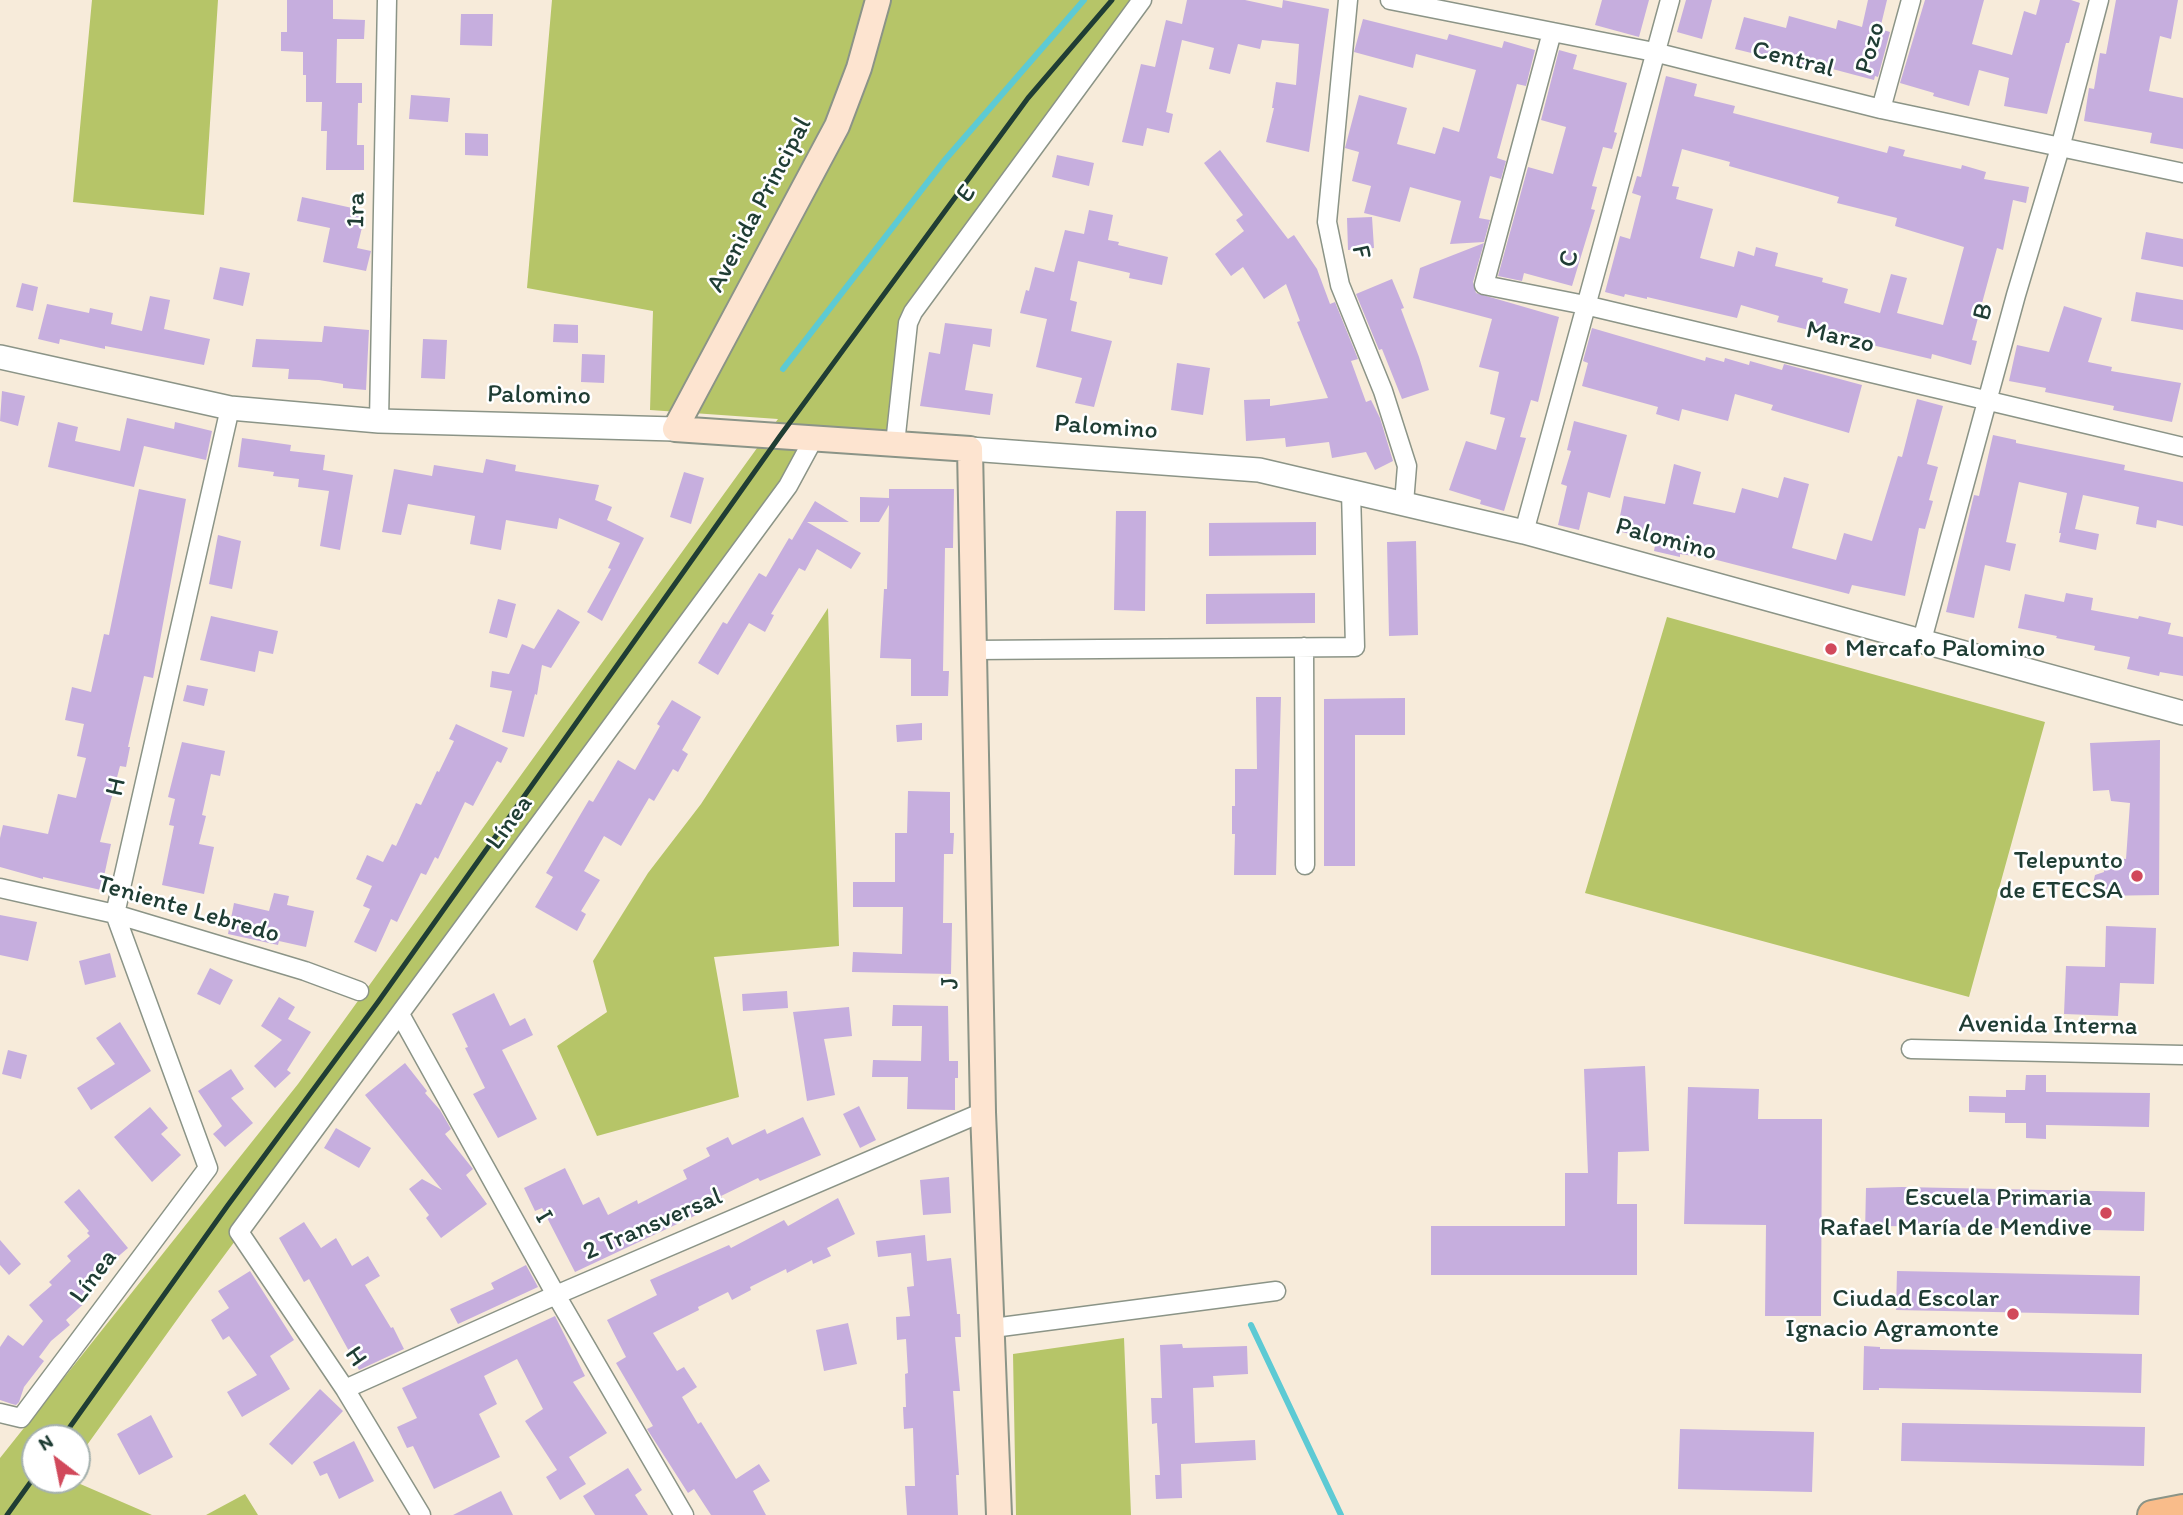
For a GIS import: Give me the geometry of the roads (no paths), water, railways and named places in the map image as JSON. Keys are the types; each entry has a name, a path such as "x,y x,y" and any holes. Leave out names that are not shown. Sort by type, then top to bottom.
{"main road":[{"name":"Avenida Principal","path":"675,429 837,126 859,68 878,0"},
{"name":"Palomino","path":"675,429 970,449"},
{"name":"J","path":"970,449 983,1112 999,1515"},
{"path":"2152,1515 2183,1509"}],"street":[{"name":"1ra","path":"379,422 387,0"},
{"name":"E","path":"895,444 908,323 913,312 1142,0"},
{"name":"F","path":"1348,0 1327,222 1340,285 1383,391 1407,466 1404,503"},
{"name":"Central","path":"1390,0 1654,52 1881,109 2183,173"},
{"name":"C","path":"1524,533 1670,0"},
{"name":"Pozo","path":"1881,109 1912,0"},
{"name":"B","path":"1922,640 2099,0"},
{"name":"Marzo","path":"1552,32 1484,285 1585,306 2183,447"},
{"name":"Palomino","path":"0,357 230,408 379,422 675,429"},
{"name":"H","path":"115,914 230,408"},
{"name":"Línea","path":"240,1232 788,486 814,438"},
{"name":"Palomino","path":"970,449 1259,470 1524,533 2183,713"},
{"path":"974,650 1355,647 1351,491"},
{"path":"1304,647 1305,865"},
{"name":"Teniente Lebredo","path":"0,888 115,914 305,971 359,991"},
{"name":"Línea","path":"0,1413 21,1418 208,1168 115,914"},
{"name":"I","path":"401,1016 556,1295 684,1515"},
{"name":"Avenida Interna","path":"1911,1049 2183,1055"},
{"name":"2 Transversal","path":"345,1390 556,1295 983,1112"},
{"name":"H","path":"240,1232 345,1390 421,1515"},
{"path":"993,1328 1276,1291"}],"waterway":[{"path":"783,369 944,161 1084,0"},
{"path":"1251,1325 1341,1515"}],"railway":[{"path":"72,1424 228,1205 378,1002 780,436 1028,98 1112,0"},
{"path":"7,1515 22,1494"}],"place":[{"name":"Mercafo Palomino","path":"1831,649"},
{"name":"Telepunto de ETECSA","path":"2137,876"},
{"name":"Escuela Primaria Rafael María de Mendive","path":"2106,1213"},
{"name":"Ciudad Escolar Ignacio Agramonte","path":"2013,1314"}]}
